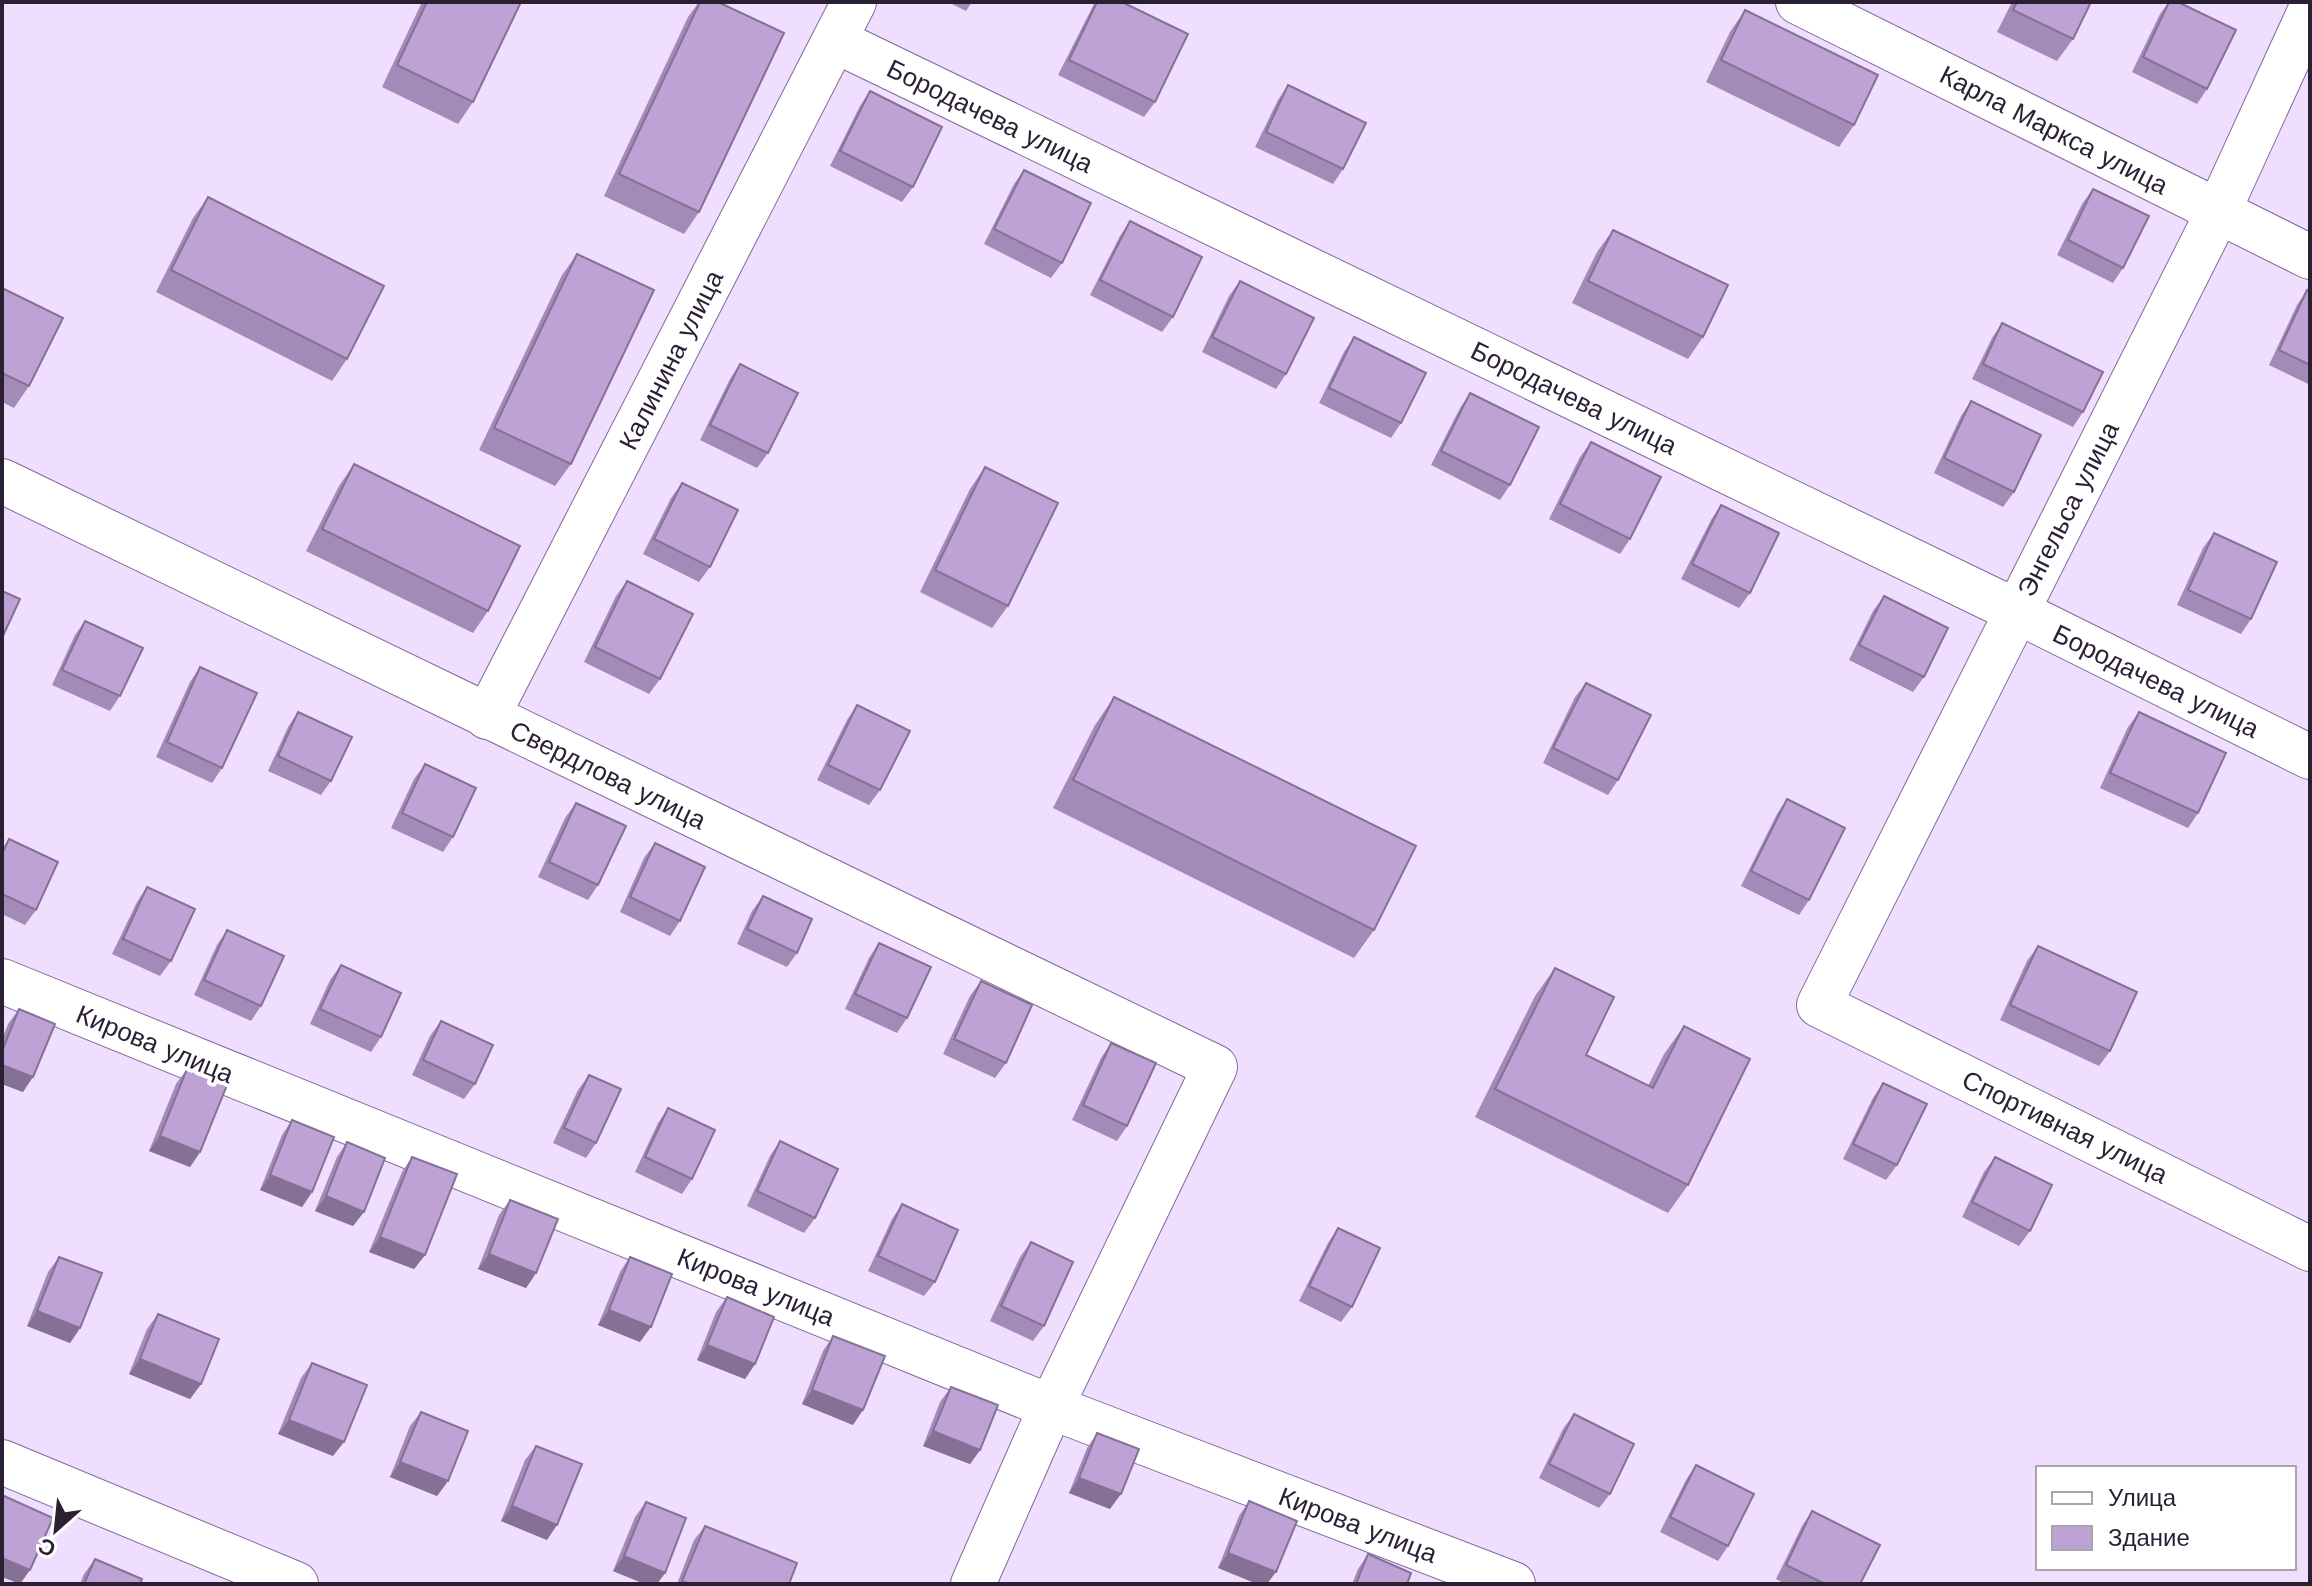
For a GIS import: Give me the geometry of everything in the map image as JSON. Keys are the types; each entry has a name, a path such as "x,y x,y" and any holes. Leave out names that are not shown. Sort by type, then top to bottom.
{"street":[{"name":"Калинина улица","path":"487,717 854,2"},
{"name":"Карла Маркса улица","path":"1798,2 2310,257"},
{"name":"Энгельса улица","path":"1819,1005 2218,212 2310,11"},
{"name":"Бородачева улица","path":"836,41 2016,611 2310,757"},
{"name":"Свердлова улица","path":"2,481 1215,1067 1051,1407"},
{"name":"Кирова улица","path":"2,981 1051,1407 1513,1584"},
{"name":"Спортивная улица","path":"1819,1005 2310,1249"},
{"path":"973,1584 1051,1407"},
{"path":"2,1462 296,1584"}],"building":[{"path":"427,2 521,2 473,102 397,65"},
{"path":"700,2 718,2 784,33 699,212 619,174"},
{"path":"1097,2 1122,2 1188,34 1155,102 1069,60"},
{"path":"2017,2 2091,2 2073,39 2013,10"},
{"path":"2169,2 2178,2 2236,30 2207,89 2143,57"},
{"path":"1745,10 1878,75 1854,125 1721,60"},
{"path":"1288,85 1366,123 1343,169 1266,132"},
{"path":"870,91 942,127 913,187 840,151"},
{"path":"1024,170 1091,203 1062,263 994,229"},
{"path":"2093,189 2149,216 2123,268 2068,240"},
{"path":"208,197 384,286 347,359 171,270"},
{"path":"1130,221 1202,257 1173,317 1100,280"},
{"path":"1613,230 1728,285 1703,337 1588,281"},
{"path":"577,254 654,290 571,464 494,428"},
{"path":"1240,281 1314,318 1286,374 1212,337"},
{"path":"2,288 63,318 29,386 2,373"},
{"path":"2307,290 2310,292 2310,365 2279,350"},
{"path":"2002,323 2103,372 2083,412 1983,364"},
{"path":"1354,337 1426,373 1401,423 1329,388"},
{"path":"740,364 798,393 768,453 710,425"},
{"path":"1470,393 1539,427 1510,485 1441,451"},
{"path":"1971,401 2041,435 2014,492 1944,458"},
{"path":"1591,442 1661,477 1630,539 1560,504"},
{"path":"354,464 520,546 488,611 322,529"},
{"path":"985,467 1058,503 1008,606 935,570"},
{"path":"682,483 738,510 710,567 654,539"},
{"path":"1721,505 1779,533 1750,593 1692,564"},
{"path":"2214,533 2277,562 2251,619 2188,590"},
{"path":"627,581 693,614 660,679 595,647"},
{"path":"2,591 20,599 2,638"},
{"path":"1884,596 1948,628 1924,677 1859,645"},
{"path":"85,621 143,648 120,696 62,670"},
{"path":"200,667 257,693 222,768 167,742"},
{"path":"1586,683 1651,715 1618,780 1553,748"},
{"path":"1114,697 1416,846 1374,930 1073,780"},
{"path":"857,705 910,731 880,790 828,765"},
{"path":"298,712 352,737 331,781 278,756"},
{"path":"2139,712 2226,753 2198,813 2110,773"},
{"path":"425,764 476,788 453,837 402,813"},
{"path":"1787,799 1845,828 1809,900 1751,871"},
{"path":"576,803 626,826 598,885 549,862"},
{"path":"9,839 58,862 36,910 2,894 2,854"},
{"path":"655,843 705,867 680,921 630,897"},
{"path":"147,887 195,909 171,961 123,939"},
{"path":"763,896 812,919 797,953 747,929"},
{"path":"227,930 284,956 261,1006 204,980"},
{"path":"879,943 931,967 907,1018 855,994"},
{"path":"2038,946 2137,992 2110,1051 2010,1005"},
{"path":"341,965 401,993 381,1037 320,1009"},
{"path":"1555,968 1614,997 1586,1055 1653,1088 1684,1026 1750,1059 1688,1185 1495,1089"},
{"path":"981,981 1032,1005 1006,1063 954,1039"},
{"path":"19,1009 55,1024 33,1077 2,1065 2,1051"},
{"path":"441,1021 493,1045 475,1084 423,1060"},
{"path":"1111,1043 1156,1063 1127,1126 1083,1105"},
{"path":"187,1069 227,1085 200,1152 160,1136"},
{"path":"589,1075 621,1089 596,1143 564,1128"},
{"path":"1883,1083 1927,1104 1897,1165 1853,1144"},
{"path":"668,1108 715,1130 692,1179 645,1157"},
{"path":"292,1120 334,1137 312,1192 270,1175"},
{"path":"780,1141 838,1169 815,1218 757,1191"},
{"path":"347,1142 385,1158 364,1212 326,1196"},
{"path":"412,1157 457,1174 425,1255 380,1237"},
{"path":"1995,1157 2052,1185 2030,1231 1972,1202"},
{"path":"510,1200 558,1219 536,1273 489,1254"},
{"path":"902,1204 958,1230 935,1282 878,1256"},
{"path":"1338,1228 1380,1248 1352,1307 1309,1286"},
{"path":"1031,1242 1073,1262 1044,1326 1001,1306"},
{"path":"59,1257 102,1273 80,1328 37,1311"},
{"path":"630,1257 672,1274 651,1327 609,1310"},
{"path":"727,1297 774,1317 755,1364 707,1345"},
{"path":"158,1314 219,1339 201,1384 140,1359"},
{"path":"833,1336 885,1356 863,1410 812,1390"},
{"path":"312,1363 367,1385 344,1442 289,1420"},
{"path":"951,1387 998,1405 980,1450 933,1431"},
{"path":"421,1412 468,1431 448,1481 400,1462"},
{"path":"1574,1414 1634,1444 1610,1494 1549,1464"},
{"path":"1097,1433 1139,1449 1121,1494 1079,1478"},
{"path":"536,1446 582,1464 557,1525 512,1506"},
{"path":"1696,1465 1754,1494 1728,1546 1670,1517"},
{"path":"4,1496 53,1518 30,1570 2,1558"},
{"path":"1249,1501 1297,1521 1276,1572 1228,1553"},
{"path":"646,1502 686,1518 665,1573 624,1556"},
{"path":"1812,1511 1880,1545 1860,1584 1825,1584 1786,1565"},
{"path":"705,1526 797,1563 789,1584 690,1584 682,1581"},
{"path":"1368,1554 1411,1573 1407,1584 1356,1584"},
{"path":"95,1559 142,1579 140,1584 84,1584"}]}
